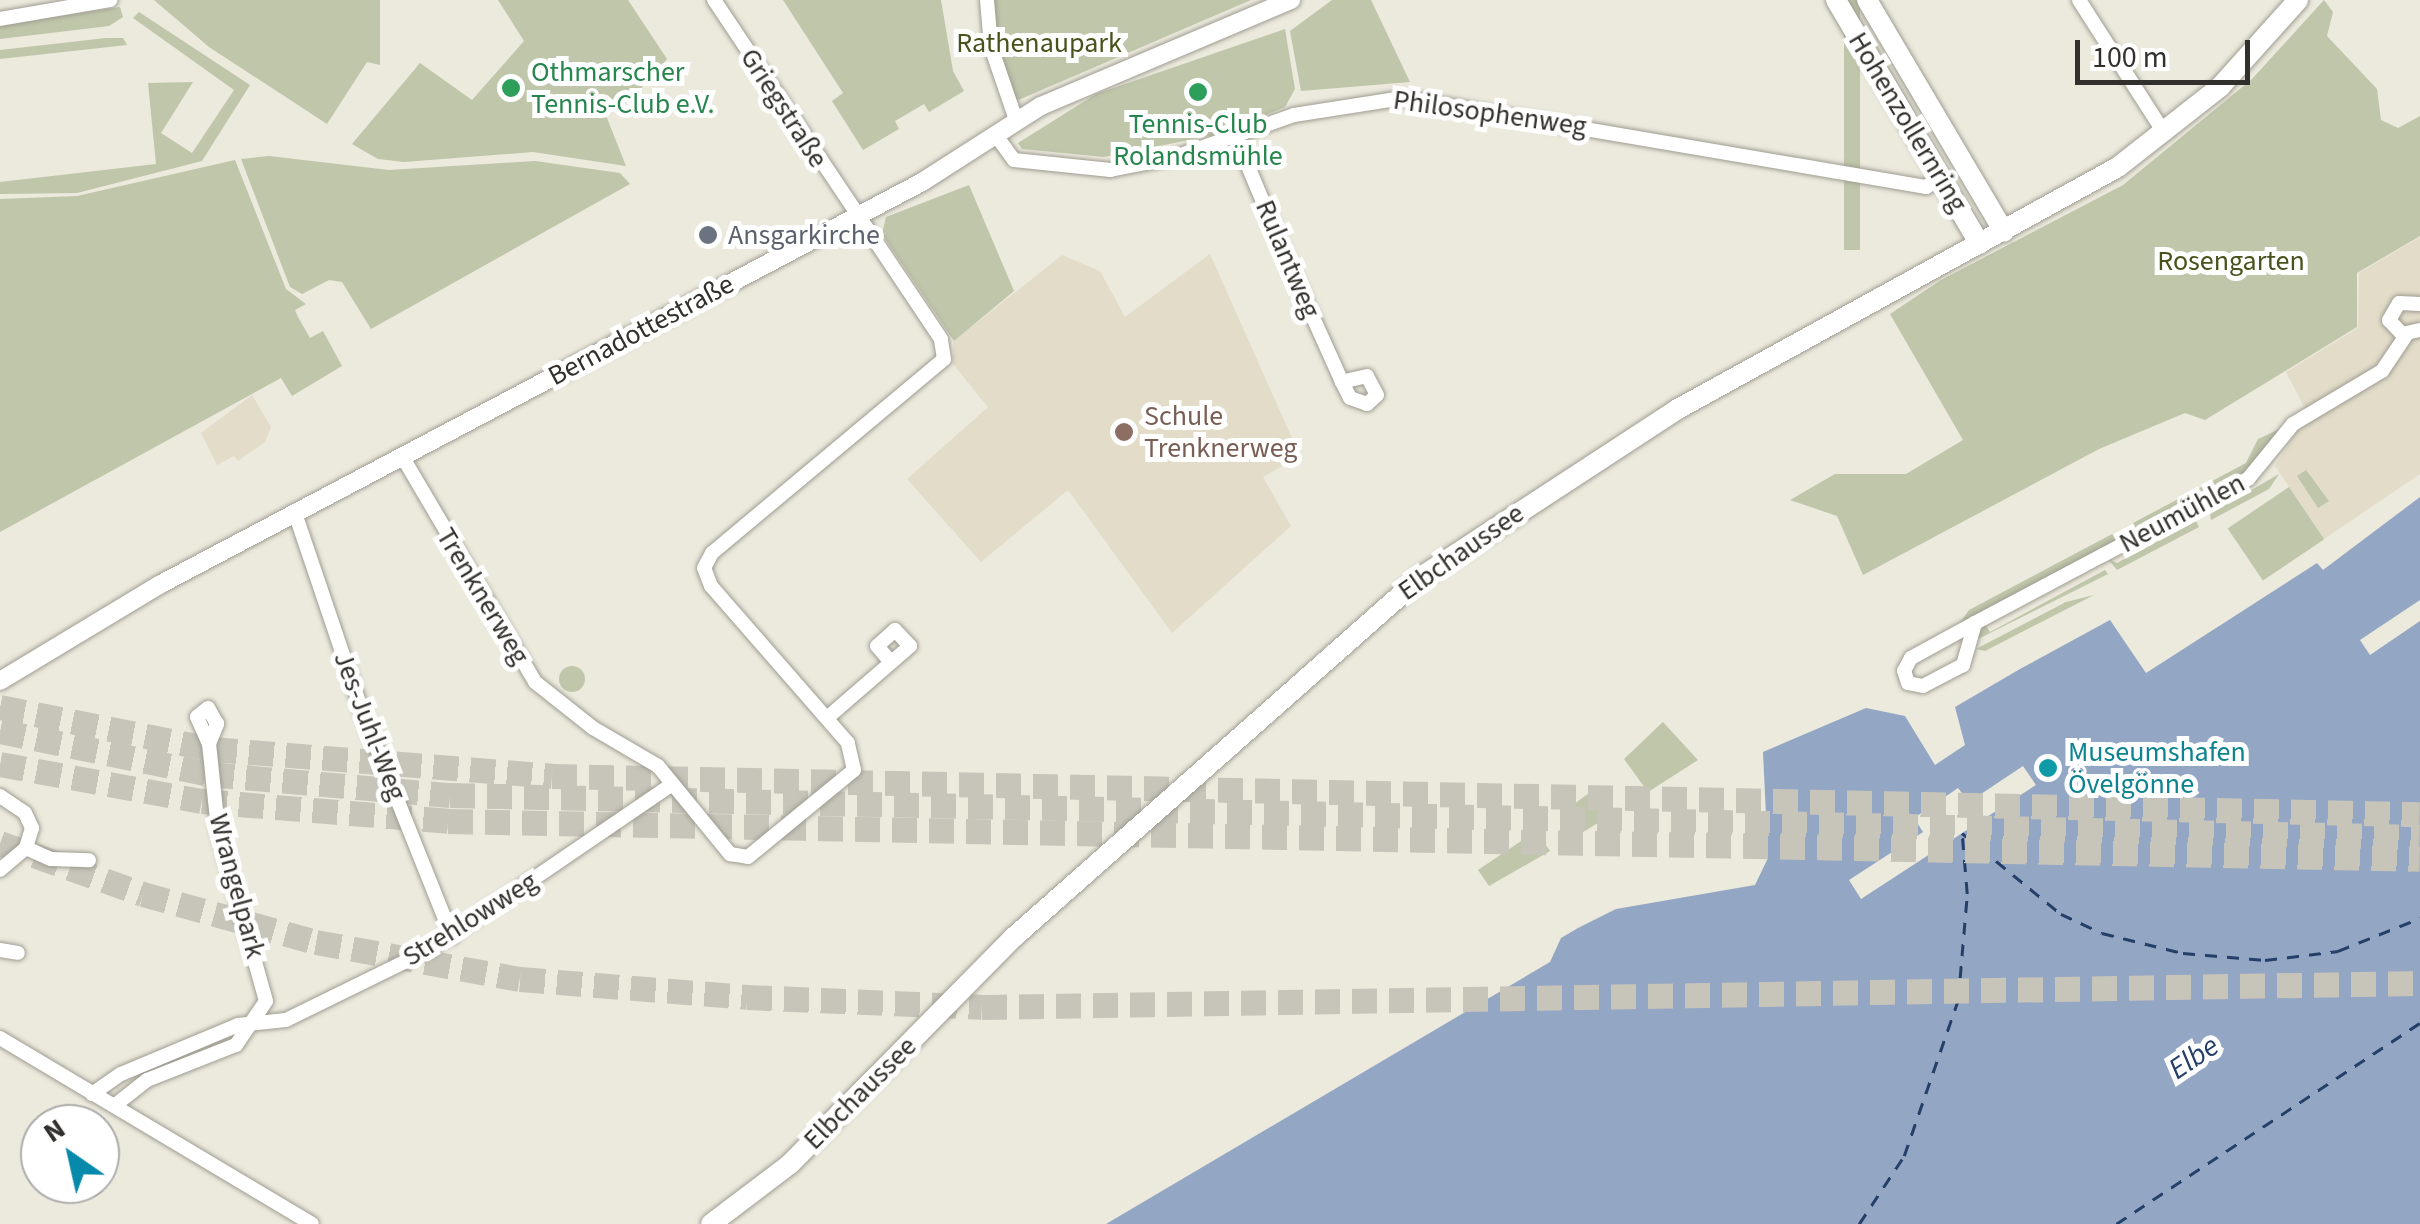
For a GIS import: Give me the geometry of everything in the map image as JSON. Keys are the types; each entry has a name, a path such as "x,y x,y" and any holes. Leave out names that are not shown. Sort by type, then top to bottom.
{"main road":[{"name":"Hohenzollernring","path":"1836,0 1980,244"},
{"name":"Hohenzollernring","path":"1867,0 2004,232"},
{"name":"Elbchaussee","path":"711,1224 790,1164 1014,937 1422,577 1666,416 2004,232 2165,134 2237,70 2298,0"}],"street":[{"path":"0,18 110,0"},
{"name":"Griegstraße","path":"714,0 858,214"},
{"path":"987,0 994,59 1016,120"},
{"name":"Bernadottestraße","path":"0,681 90,624 858,214 1016,120 1291,0"},
{"path":"2079,0 2165,134"},
{"name":"Philosophenweg","path":"995,134 1014,160 1110,170 1172,158 1294,115 1403,98 1926,187 1942,177"},
{"name":"Rulantweg","path":"1234,135 1342,382"},
{"name":"Trenknerweg","path":"402,456 534,682 593,728 649,759 726,850 748,857 854,770 856,756 711,586 704,568 712,553 944,359 941,339 858,214"},
{"name":"Neumühlen","path":"1975,623 1963,665 1923,686 1908,682 1909,660 1975,623 2248,480 2293,424 2382,371 2413,332 2393,328 2392,309 2420,304"},
{"name":"Jes-Juhl-Weg","path":"296,513 363,714 452,937"},
{"path":"827,718 891,662"},
{"name":"Wrangelpark","path":"208,744 218,828 266,988 255,1024"},
{"name":"Strehlowweg","path":"92,1094 121,1074 238,1024 286,1020 452,937 670,785"},
{"path":"0,796 25,813 32,828 26,848 0,870"},
{"path":"26,848 50,859 89,860"},
{"path":"0,950 18,954"},
{"name":"Strehlowweg","path":"117,1104 147,1080 236,1044 255,1024"},
{"path":"0,1038 110,1104"},
{"path":"120,1110 312,1224"}],"shaded area":[{"path":"2420,237 2420,474 2324,539 2275,466 2308,414 2286,372 2358,328 2359,273"},
{"name":"Schule Trenknerweg","path":"1210,254 1300,456 1263,477 1291,526 1172,633 1068,490 981,562 907,479 988,407 953,364 954,341 1062,255 1100,271 1125,317"},
{"path":"252,395 271,427 265,442 238,461 234,456 217,465 201,433"}],"green space":[{"path":"154,0 380,0 380,65 367,62 327,124 209,47"},
{"path":"498,0 628,0 667,59 630,101 605,113 626,166 533,152 404,162 378,159 352,144 420,63 472,100 524,41"},
{"path":"783,0 941,0 953,71 964,91 929,112 924,104 895,121 899,129 863,150 832,101 843,93"},
{"name":"Rathenaupark","path":"991,0 1251,0 1016,101 995,42"},
{"path":"1332,0 1371,0 1410,82 1301,91 1290,31"},
{"path":"1844,0 1860,0 1860,250 1844,250"},
{"name":"Rosengarten","path":"2324,0 2333,12 2327,36 2377,89 2381,120 2398,128 2420,116 2420,236 2357,273 2357,327 2205,420 2185,413 2099,449 1863,575 1837,516 1790,500 1835,474 1906,474 1963,440 1890,314 1941,280 2123,185 2252,79"},
{"path":"120,7 123,17 109,26 0,39 0,25"},
{"path":"139,12 250,85 202,161 77,193 0,194 0,182 156,164 148,83 193,82 161,133 192,153 234,90 133,18"},
{"name":"Tennis-Club Rolandsmühle","path":"1285,29 1295,89 1285,107 1219,134 1104,157 1022,149 1018,143 1096,94"},
{"path":"123,38 127,45 0,59 0,50"},
{"path":"269,156 389,170 535,161 620,173 630,184 371,329 342,282 329,280 302,294 290,287 241,159"},
{"path":"235,160 286,289 306,304 295,310 298,317 310,338 323,331 342,366 292,396 281,378 0,532 0,199 77,196"},
{"path":"969,185 1014,291 954,341 882,234 886,217"},
{"path":"2282,428 2249,470 1960,623 1969,610 2246,463 2258,439"},
{"path":"2306,470 2329,501 2318,508 2297,476"},
{"path":"2279,474 2269,489 2211,520 2210,514"},
{"path":"2289,487 2324,539 2263,581 2228,528"},
{"path":"2196,521 2199,527 2117,570 2108,559 2117,563"},
{"path":"2105,570 2108,574 1976,640 1985,624 1990,632"},
{"path":"2094,595 1985,651 1976,649 2066,602"},
{"path":"572,666 581,670 585,679 581,688 572,692 563,688 559,679 563,670"},
{"path":"1663,722 1698,760 1648,792 1624,759"},
{"path":"1596,788 1615,812 1585,831 1570,807"},
{"path":"1536,831 1550,851 1489,886 1478,870"}],"water":[{"name":"Elbe","path":"2420,497 2420,1224 1106,1224 1550,962 1561,938 1578,928 1616,909 1755,885 1768,858 1763,752 1866,708 1905,716 1935,765 1965,745 1955,707 2020,669 2110,620 2146,673 2317,563 2323,570"}],"pier":[{"path":"2420,600 2420,621 2370,655 2360,640"},
{"path":"2023,766 2036,785 1861,899 1849,880 1923,832 1914,818 1958,788 1969,802"}],"ferry route":[{"path":"1962,833 2061,914 2102,933 2183,953 2265,960 2338,951 2420,918"},
{"path":"1859,1224 1904,1156 1958,1000 1967,894 1962,834"},
{"path":"2116,1224 2420,1023"}],"tunnel":[{"path":"0,707 212,749 552,776 2420,814"},
{"path":"0,731 209,774 450,795 2420,837"},
{"path":"0,764 202,801 448,821 2420,859"},
{"path":"0,843 143,894 316,942 520,979 747,997 982,1007 2420,983"}],"place":[{"name":"Othmarscher Tennis-Club e.V.","path":"511,88"},
{"name":"Tennis-Club Rolandsmühle","path":"1198,92"},
{"name":"Ansgarkirche","path":"708,235"},
{"name":"Schule Trenknerweg","path":"1124,432"},
{"name":"Museumshafen Övelgönne","path":"2048,768"}]}
